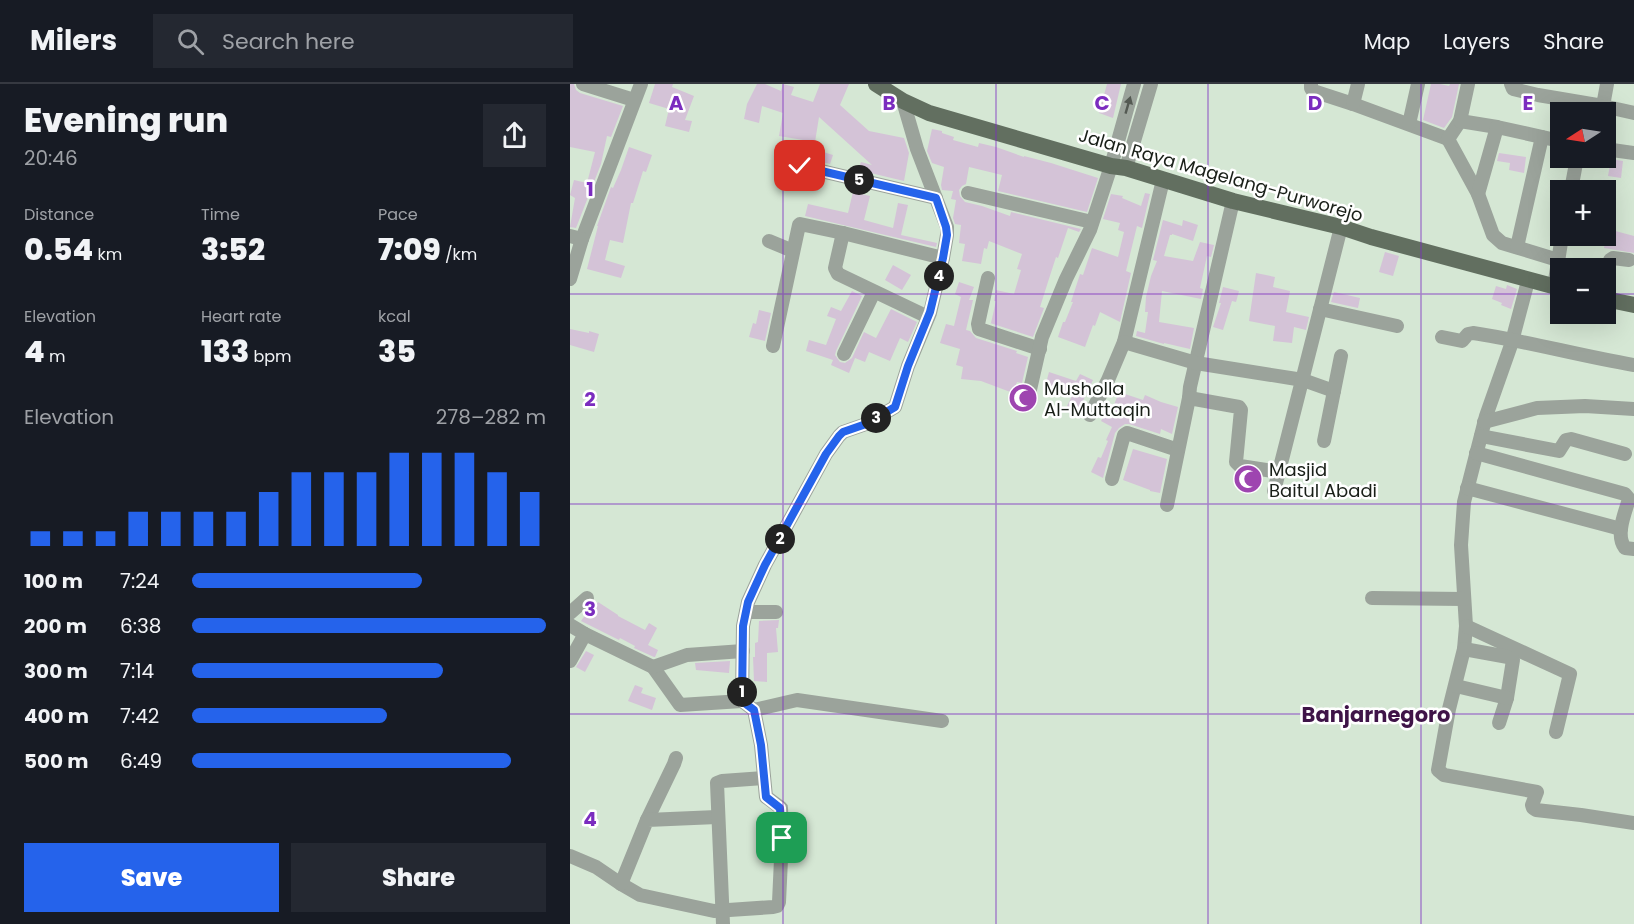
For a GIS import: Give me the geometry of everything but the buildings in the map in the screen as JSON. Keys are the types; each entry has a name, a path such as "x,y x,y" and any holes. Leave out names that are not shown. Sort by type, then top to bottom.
{"main road":[{"name":"Jalan Raya Magelang-Purworejo","path":"876,84 903,101 929,112 1233,201 1341,227 1550,286"},
{"path":"1616,301 1634,305"}],"street":[{"path":"583,84 634,100"},
{"path":"570,279 576,237 641,84"},
{"path":"1119,167 1121,129 1134,84"},
{"path":"1029,394 1042,337 1092,222 1138,133 1151,84"},
{"path":"1311,84 1313,92 1353,104 1448,139 1478,194 1493,235 1502,243 1552,258"},
{"path":"1353,104 1358,84"},
{"path":"1409,124 1418,84"},
{"path":"1448,139 1460,121 1468,84"},
{"path":"1511,84 1513,89 1581,102"},
{"path":"1604,102 1607,84"},
{"path":"742,701 743,626 748,602 765,565 826,454 843,432 866,424 895,407 908,366 928,317 947,235 903,101"},
{"path":"1616,109 1634,114"},
{"path":"1460,121 1550,139"},
{"path":"1478,194 1497,127"},
{"path":"1121,129 1138,133"},
{"path":"1517,247 1542,137"},
{"path":"1616,151 1634,153"},
{"path":"800,166 936,198"},
{"path":"1090,415 1124,342 1163,180"},
{"path":"968,193 1092,222"},
{"path":"1167,505 1190,387 1233,201"},
{"path":"773,346 800,224 943,258"},
{"path":"1274,491 1341,227"},
{"path":"843,233 836,272 928,317"},
{"path":"769,241 793,251"},
{"path":"1616,258 1629,260"},
{"path":"988,278 978,324 979,329 1040,349"},
{"path":"1528,281 1513,339 1484,422 1464,502 1461,544 1466,626 1464,649 1449,709 1438,768 1444,775 1537,792 1532,805 1536,810 1581,814 1634,823"},
{"path":"844,354 874,292"},
{"path":"1320,309 1397,326"},
{"path":"1442,337 1462,341 1468,334 1473,333 1513,339 1634,365"},
{"path":"1124,342 1196,363 1303,380 1334,390"},
{"path":"1324,441 1341,356"},
{"path":"1189,398 1239,407 1241,410 1236,462 1240,466 1279,472"},
{"path":"1484,422 1537,408 1585,406 1634,410"},
{"path":"1112,479 1124,435 1127,433 1178,450"},
{"path":"1481,436 1559,451 1566,440 1571,439 1625,454"},
{"path":"1476,453 1626,494 1629,499 1621,529 1623,545 1625,548 1634,549"},
{"path":"1467,488 1621,529"},
{"path":"570,613 587,598"},
{"path":"1372,598 1464,599"},
{"path":"746,612 776,612"},
{"path":"570,625 653,667 680,705 742,701 754,710 761,745 766,797 780,808 782,838 780,902 777,906 722,918"},
{"path":"1466,626 1570,674 1556,732"},
{"path":"570,661 585,634"},
{"path":"1464,649 1508,657 1512,660 1506,698 1499,723"},
{"path":"653,667 687,655 743,651"},
{"path":"1456,686 1506,698"},
{"path":"754,710 797,700 942,721"},
{"path":"621,884 676,758"},
{"path":"722,918 717,783 764,777"},
{"path":"647,820 717,817"},
{"path":"570,856 596,867 640,895 714,911 722,918"}],"place":[{"name":"Musholla Al-Muttaqin","path":"1023,398"},
{"name":"Masjid Baitul Abadi","path":"1248,479"}],"district":[{"name":"Banjarnegoro","path":"1376,714"}],"route":[{"path":"782,838 780,808 766,797 761,745 754,710 742,701 743,626 748,602 765,565 826,454 839,436 895,407 908,366 930,312 947,235 936,198 800,166"}]}
